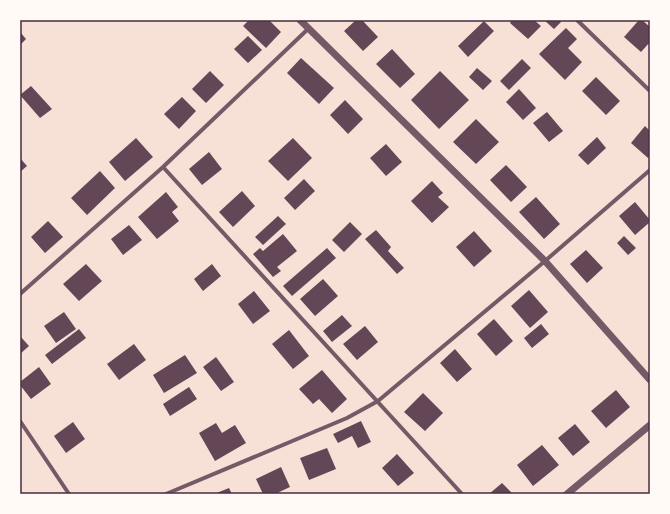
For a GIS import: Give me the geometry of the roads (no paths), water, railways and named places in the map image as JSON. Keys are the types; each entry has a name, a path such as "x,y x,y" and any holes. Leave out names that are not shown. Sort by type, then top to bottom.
{"street":[{"path":"300,20 545,261 650,380"},
{"path":"577,20 650,91"},
{"path":"20,294 163,166 308,29"},
{"path":"163,166 462,494"},
{"path":"166,494 346,418 378,401 545,261 650,170"},
{"path":"20,421 69,494"},
{"path":"567,494 650,425"}]}
